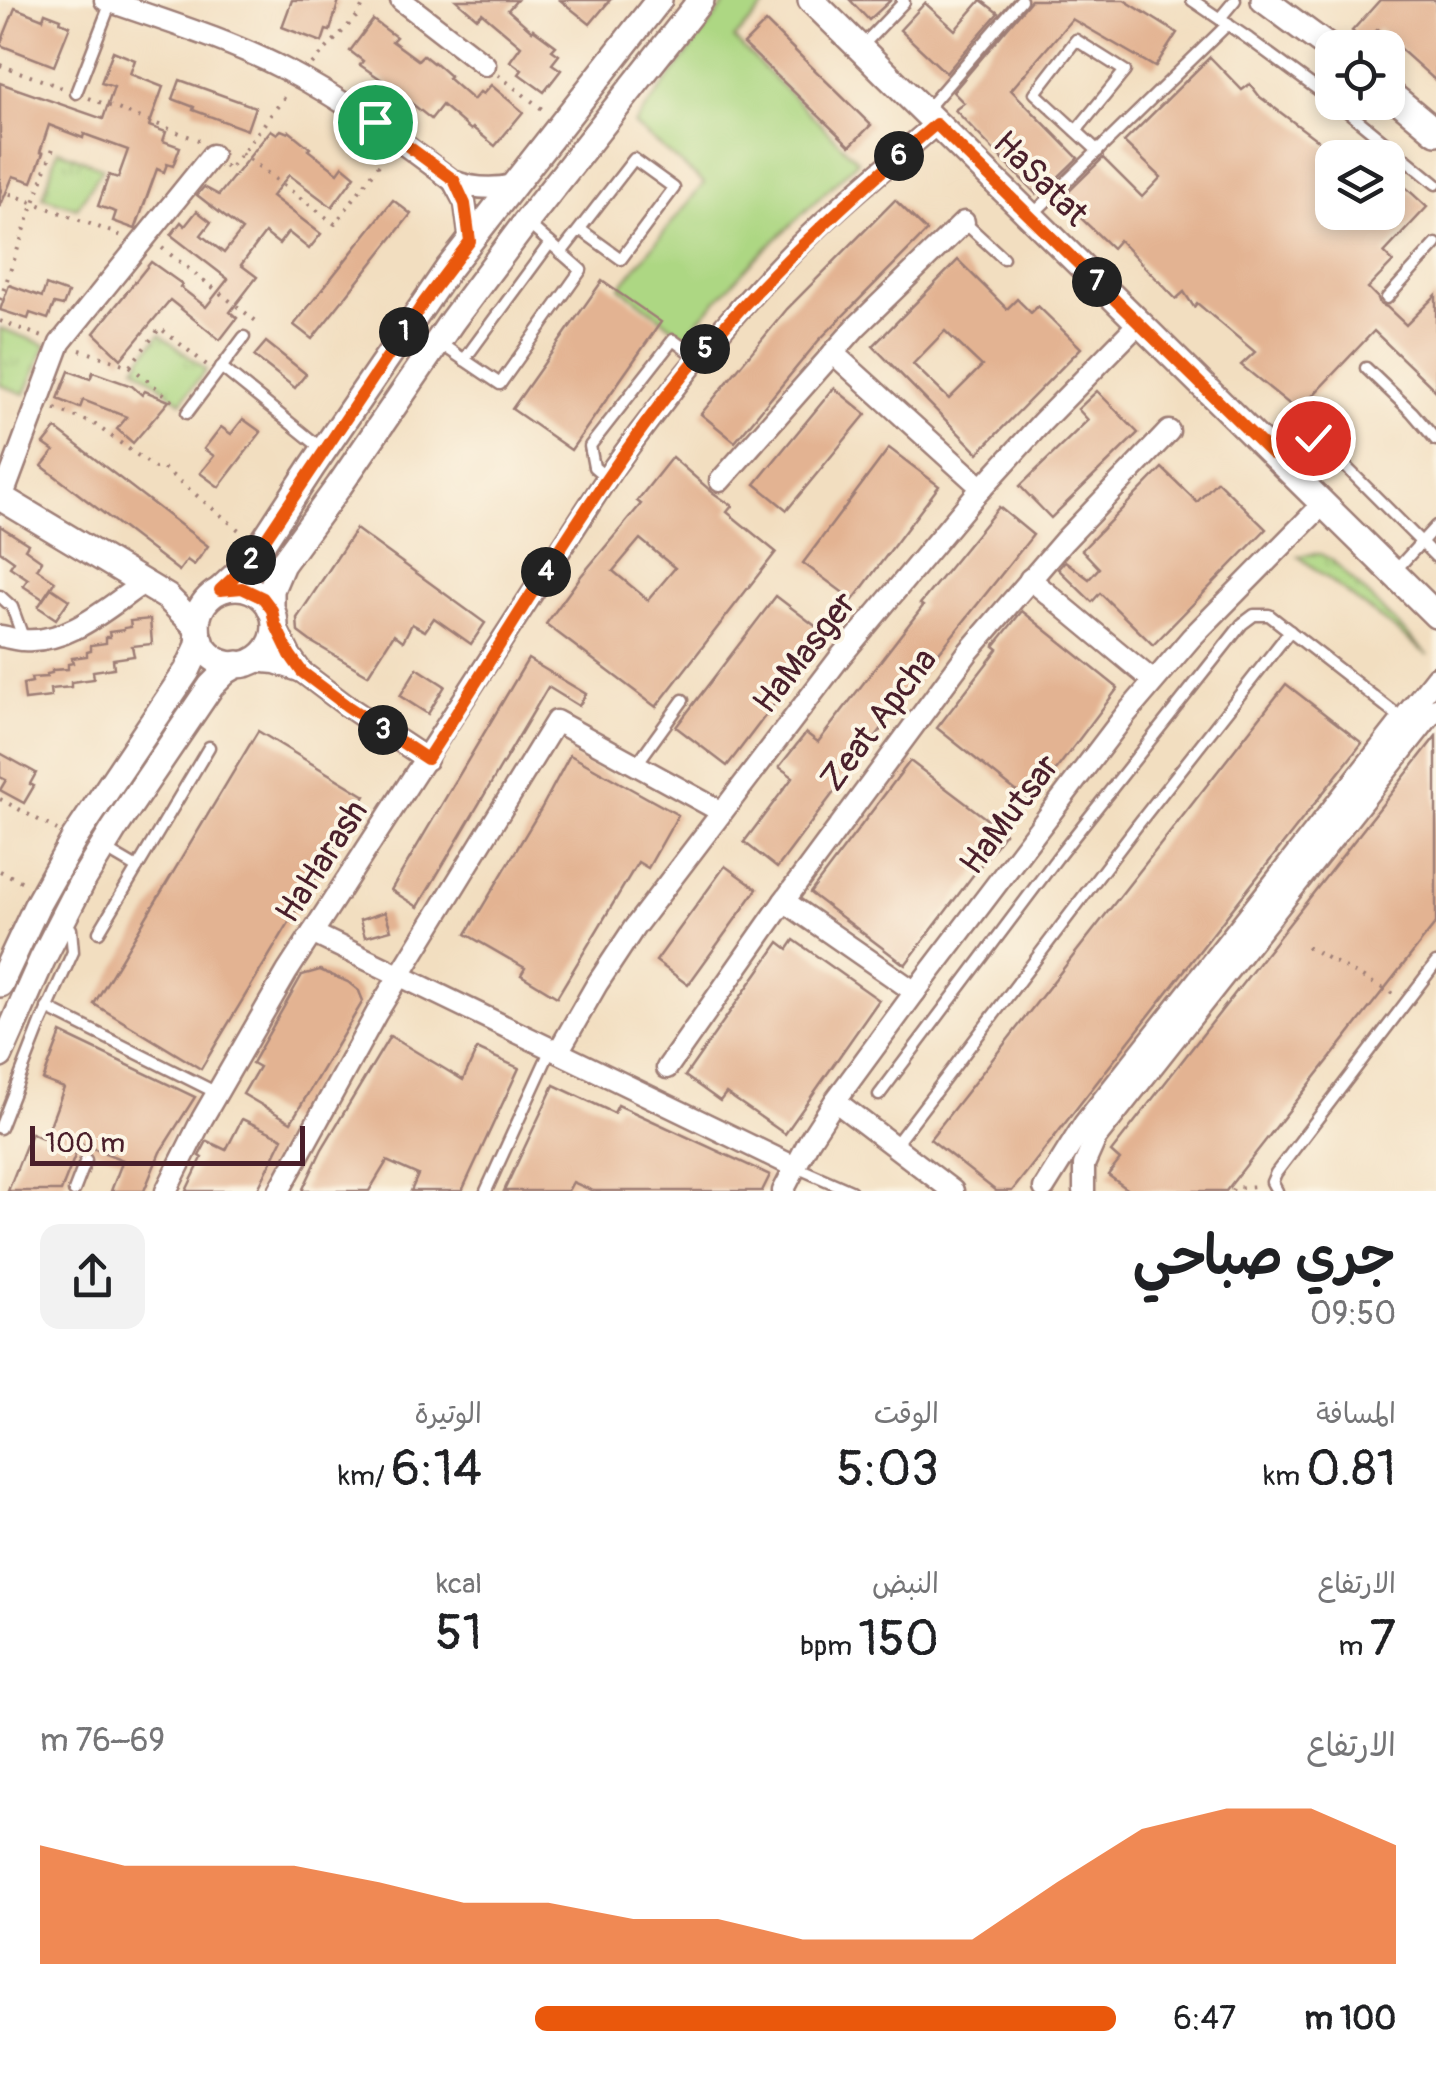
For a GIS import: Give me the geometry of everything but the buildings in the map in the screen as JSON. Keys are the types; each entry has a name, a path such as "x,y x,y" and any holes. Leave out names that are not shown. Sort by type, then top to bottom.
{"street":[{"path":"401,0 485,65"},
{"path":"0,984 74,839 187,671 199,634 200,612 237,576 260,546 424,302 659,0"},
{"path":"0,1055 62,918 102,848 210,686 226,671 269,647 272,590 282,564 526,222 701,0"},
{"name":"HaSatat","path":"811,0 1436,614"},
{"path":"1264,0 1315,38"},
{"path":"108,1 248,52 300,77 346,104 454,180 485,189 513,185"},
{"path":"1405,106 1436,132"},
{"name":"HaHarash","path":"166,1191 216,1094 312,933 607,478 666,396 784,261 930,118"},
{"path":"212,155 60,343 1,498 180,609 215,658 274,664 302,672"},
{"path":"454,180 465,204 470,241"},
{"path":"720,481 858,326 964,222"},
{"name":"HaMasger","path":"554,1051 627,938 852,642 982,488 1139,323"},
{"path":"832,354 982,488"},
{"name":"Zeat Apcha","path":"667,1068 948,677 1090,512 1169,431"},
{"name":"HaMutsar","path":"782,1191 835,1101 1152,681 1323,504"},
{"path":"1030,579 1152,681"},
{"path":"0,636 25,641 49,638 77,628 148,586 193,597 234,587 250,590 263,598 302,672 427,759"},
{"path":"1042,1190 1063,1186 1080,1191 1084,1165 1096,1138 1410,726 1436,678"},
{"path":"1042,1190 1084,1124 1410,726 1436,708"},
{"path":"279,1191 400,976 556,721 722,812"},
{"path":"784,902 915,992"},
{"path":"312,933 794,1166"},
{"path":"835,1101 952,1191"}],"lane":[{"path":"860,49 902,0"},
{"path":"930,118 1021,0"},
{"path":"1192,0 1315,87"},
{"path":"1030,216 1224,21 1235,0"},
{"path":"76,93 108,1"},
{"path":"1076,131 1125,71 1076,40 1035,93 1076,131 1098,151"},
{"path":"1357,120 1436,184"},
{"path":"561,253 634,158 674,188 621,259 581,230"},
{"path":"438,342 500,384 581,270 526,222"},
{"path":"964,222 1002,258"},
{"path":"464,360 550,244"},
{"path":"1387,298 1436,244"},
{"path":"186,412 244,337"},
{"path":"607,478 594,467 590,446 673,340 698,358"},
{"path":"1366,368 1436,440"},
{"path":"219,370 323,450"},
{"path":"1272,454 1286,439 1300,435 1313,438 1436,557"},
{"path":"1393,572 1436,526"},
{"path":"0,596 12,607 25,641"},
{"path":"878,1096 1046,873 1242,624 1254,615 1269,614 1410,726"},
{"path":"894,1146 1290,631"},
{"path":"636,765 683,700"},
{"path":"99,932 209,747"},
{"path":"102,848 137,868"},
{"path":"0,1128 73,952 71,929 62,918"},
{"path":"1275,1188 1272,1182 1276,1172 1436,963"},
{"path":"47,1008 216,1094"},
{"path":"486,1191 554,1051"},
{"path":"74,1191 86,1160"},
{"path":"794,1166 851,1191"}],"path":[{"path":"0,65 200,140 229,170 300,77 359,14 366,0"},
{"path":"485,65 562,124"},
{"path":"241,153 335,224 398,139"},
{"path":"0,300 53,148"},
{"path":"0,190 144,239 256,321 244,337"},
{"path":"0,321 130,366 186,412"},
{"path":"130,366 160,328 219,370"},
{"path":"37,402 93,423 155,468 162,467 260,546"},
{"path":"0,799 74,839"},
{"path":"0,871 44,892"},
{"path":"1307,947 1407,1001"},
{"path":"1232,1191 1275,1188"}],"green space":[{"path":"728,0 771,0 734,39 858,161 753,261 684,336 620,287 704,183 634,125"},
{"path":"58,150 103,168 77,208 43,197"},
{"path":"0,328 46,345 25,394 0,385"},
{"path":"160,334 206,370 181,402 135,366"},
{"path":"1320,554 1332,560 1428,655 1298,556"}],"route":[{"path":"375,122 454,180 465,204 470,241 424,302 250,562 220,590 242,588 263,598 302,672 427,759 565,541 666,396 784,261 936,124 1272,454 1286,439 1300,435 1313,438"}]}
